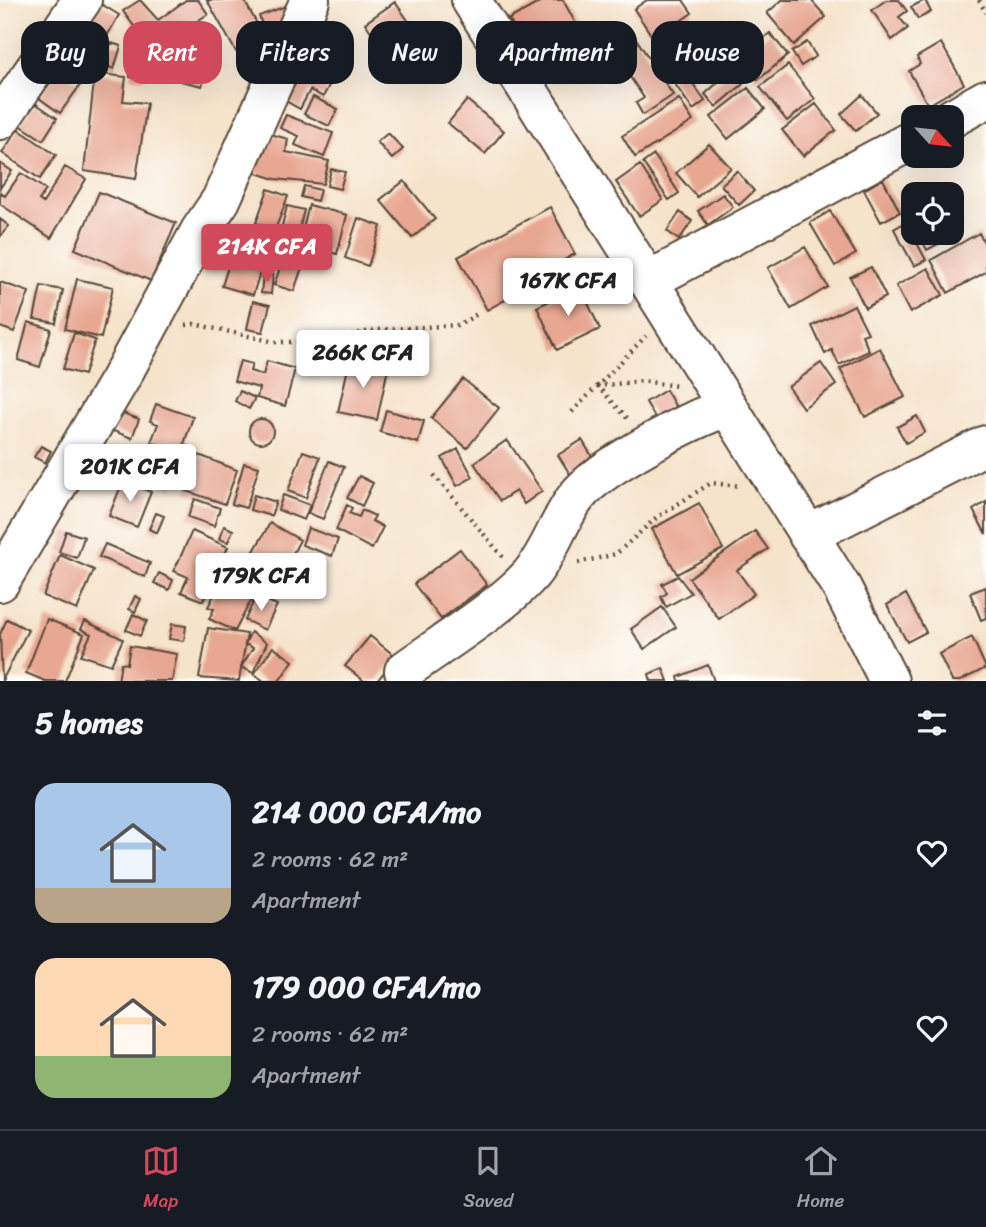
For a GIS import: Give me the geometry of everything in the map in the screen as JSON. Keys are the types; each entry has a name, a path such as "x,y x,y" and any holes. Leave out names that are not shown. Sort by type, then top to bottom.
{"street":[{"path":"0,120 82,0"},
{"path":"0,582 243,157 310,0"},
{"path":"471,0 842,588 889,681"},
{"path":"964,111 986,99"},
{"path":"648,281 901,146"},
{"path":"404,671 485,612 530,575 556,535 575,498 587,484 650,444 706,414 718,392"},
{"path":"808,535 986,445"}],"path":[{"path":"979,0 986,13"},
{"path":"145,332 194,324 275,342 310,342 377,330 458,325 480,313"},
{"path":"572,412 668,313"},
{"path":"598,386 643,381 718,392"},
{"path":"598,386 650,444"},
{"path":"434,475 500,555 530,575 617,554 656,518 711,483 780,490"}],"building":[{"path":"140,0 158,20 186,0 198,0 208,14 197,21 130,21 123,11"},
{"path":"207,0 249,0 245,2 256,21 236,21 236,52 222,27 222,21 219,21"},
{"path":"544,0 563,0 574,21 510,21 509,19"},
{"path":"647,0 683,0 692,13 680,21 651,21 651,34 634,9"},
{"path":"782,0 811,0 826,17 794,45 767,13"},
{"path":"886,0 899,0 907,11 899,17 908,28 892,40 872,10"},
{"path":"925,0 931,12 918,19 911,7"},
{"path":"98,2 119,15 109,32 109,21 86,21"},
{"path":"395,2 408,21 368,21 368,27 365,23"},
{"path":"286,6 292,21 261,21 259,16"},
{"path":"770,33 788,55 764,75 764,38"},
{"path":"637,40 651,61 651,84 666,84 673,95 643,115 636,103 644,98 635,84 637,84"},
{"path":"807,42 816,56 801,66 792,52"},
{"path":"111,43 121,46 114,69 109,67"},
{"path":"941,43 964,84 928,105 909,71 920,64 917,57"},
{"path":"788,65 815,99 787,121 760,87"},
{"path":"109,75 123,77 125,84 123,101 147,103 136,179 84,171 94,84 109,84"},
{"path":"49,84 81,84 60,113 39,98"},
{"path":"295,84 330,84 323,97 310,90 300,109 286,101"},
{"path":"675,84 693,84 705,101 693,110"},
{"path":"716,84 743,84 716,107 705,94"},
{"path":"748,88 765,109 728,139 711,117"},
{"path":"862,95 877,113 856,131 841,114"},
{"path":"313,97 338,109 329,126 304,114"},
{"path":"679,99 693,121 635,157 622,136"},
{"path":"467,100 504,131 485,154 448,123"},
{"path":"35,103 57,118 43,140 20,125"},
{"path":"816,104 836,130 803,156 782,130"},
{"path":"286,115 333,133 324,157 295,145 299,136 280,128"},
{"path":"18,129 56,155 40,179 2,153"},
{"path":"263,132 288,139 286,152 329,161 323,184 275,179 251,171"},
{"path":"388,133 403,149 392,159 377,142"},
{"path":"709,144 731,168 697,197 676,173"},
{"path":"654,155 679,193 669,200 643,163"},
{"path":"0,163 12,171 0,188"},
{"path":"640,165 663,200 639,216 616,182"},
{"path":"65,167 86,179 51,238 0,204 0,192 5,196 21,173 46,190 39,200 43,203"},
{"path":"331,169 345,172 340,189 327,186"},
{"path":"737,171 754,191 739,205 721,185"},
{"path":"883,179 900,212 881,222 864,190"},
{"path":"404,181 435,219 412,238 380,200"},
{"path":"304,186 320,190 317,201 301,197"},
{"path":"268,189 288,196 275,230 256,223"},
{"path":"99,192 176,223 151,281 75,249"},
{"path":"723,194 733,207 708,225 698,211"},
{"path":"309,205 347,215 337,254 299,244"},
{"path":"287,206 304,210 296,242 279,238"},
{"path":"550,207 575,254 564,260 567,266 487,310 458,257"},
{"path":"830,211 856,254 835,266 810,223"},
{"path":"680,212 692,221 679,240 667,231"},
{"path":"358,218 381,226 368,266 345,258"},
{"path":"0,219 9,226 0,237"},
{"path":"901,225 901,242 894,229"},
{"path":"979,233 986,246 986,272 948,293 931,260 958,245 964,245 964,241"},
{"path":"237,237 268,246 253,295 222,286"},
{"path":"270,244 280,245 278,256 268,255"},
{"path":"903,245 918,245 926,260 914,266"},
{"path":"805,247 828,287 791,309 768,268"},
{"path":"287,248 306,255 294,291 274,285"},
{"path":"871,267 886,297 865,308 850,277"},
{"path":"928,268 943,295 910,313 896,286"},
{"path":"263,274 273,275 271,294 261,293"},
{"path":"77,279 113,287 101,338 65,329"},
{"path":"0,282 29,292 14,332 0,327"},
{"path":"41,286 63,290 56,323 34,319"},
{"path":"580,286 600,329 557,350 537,307"},
{"path":"253,301 270,305 263,332 247,329"},
{"path":"854,305 868,333 862,335 869,351 839,365 832,350 825,354 812,326"},
{"path":"28,322 51,329 40,367 18,360"},
{"path":"74,333 95,340 84,375 63,369"},
{"path":"880,348 905,397 865,417 840,369"},
{"path":"350,359 388,368 377,420 338,412"},
{"path":"240,361 252,364 250,371 263,375 267,361 295,369 285,406 257,398 259,388 234,381"},
{"path":"821,363 836,385 803,408 788,387"},
{"path":"463,379 499,408 467,448 431,418"},
{"path":"666,390 684,421 664,433 646,402"},
{"path":"240,391 255,398 249,409 235,401"},
{"path":"156,404 193,417 181,453 151,442 158,424 150,421"},
{"path":"386,410 424,421 418,443 380,432"},
{"path":"120,412 139,419 132,438 113,431"},
{"path":"917,416 925,432 906,443 897,427"},
{"path":"261,419 269,423 273,431 269,439 261,443 253,439 249,431 253,423"},
{"path":"507,440 542,491 524,504 516,491 500,501 474,463"},
{"path":"582,440 599,468 575,482 558,455"},
{"path":"41,446 51,451 45,463 34,457"},
{"path":"187,446 196,451 188,466 179,462"},
{"path":"135,447 182,465 173,489 126,471"},
{"path":"458,449 473,477 457,486 442,458"},
{"path":"303,451 320,457 306,498 288,491"},
{"path":"199,455 237,470 225,504 186,491"},
{"path":"329,461 344,467 323,519 308,513"},
{"path":"244,463 259,467 246,508 232,504"},
{"path":"359,476 373,483 362,506 347,498"},
{"path":"123,481 151,492 137,527 109,516"},
{"path":"254,495 276,502 271,516 250,510"},
{"path":"283,495 310,505 304,520 278,510"},
{"path":"195,499 220,508 214,526 188,517"},
{"path":"986,502 986,534 973,510"},
{"path":"699,503 723,549 677,574 652,529"},
{"path":"347,505 352,508 349,513 359,517 362,510 375,516 372,521 383,527 372,549 336,530"},
{"path":"156,513 164,516 157,533 149,529"},
{"path":"270,523 300,540 280,578 249,560"},
{"path":"224,526 233,530 228,542 219,539"},
{"path":"308,528 338,539 332,556 302,545"},
{"path":"66,531 84,537 77,558 59,552"},
{"path":"192,531 228,547 203,601 181,592 188,577 174,571"},
{"path":"755,531 768,549 737,570 754,594 719,619 689,578"},
{"path":"105,544 150,563 145,577 99,557"},
{"path":"460,549 487,585 441,619 414,584"},
{"path":"60,555 94,570 77,610 43,596"},
{"path":"159,573 173,580 169,590 154,583"},
{"path":"224,575 256,591 235,631 209,619 214,609 208,607"},
{"path":"678,576 691,593 666,607 661,597 667,593 662,584"},
{"path":"986,587 986,618 981,620 970,593"},
{"path":"906,594 926,632 907,642 887,605"},
{"path":"135,596 141,599 135,612 129,609"},
{"path":"256,596 277,605 265,630 245,620"},
{"path":"662,607 676,627 644,649 631,629"},
{"path":"133,614 147,621 140,636 126,630"},
{"path":"7,619 28,630 2,681 0,634"},
{"path":"47,619 84,634 65,681 45,681 26,673"},
{"path":"85,621 123,639 111,665 81,655 91,634 81,629"},
{"path":"172,624 186,626 184,641 169,639"},
{"path":"208,628 247,634 239,681 199,678"},
{"path":"251,632 267,643 253,673 241,667 253,648 245,644"},
{"path":"370,636 396,657 377,681 364,681 345,666"},
{"path":"972,637 986,668 960,681 952,681 939,654"},
{"path":"130,646 177,654 172,681 118,681 121,663 127,664"},
{"path":"273,647 293,661 279,681 264,681 254,674"},
{"path":"708,665 714,681 679,681 678,677"},
{"path":"663,668 668,681 651,681 649,674"}]}
